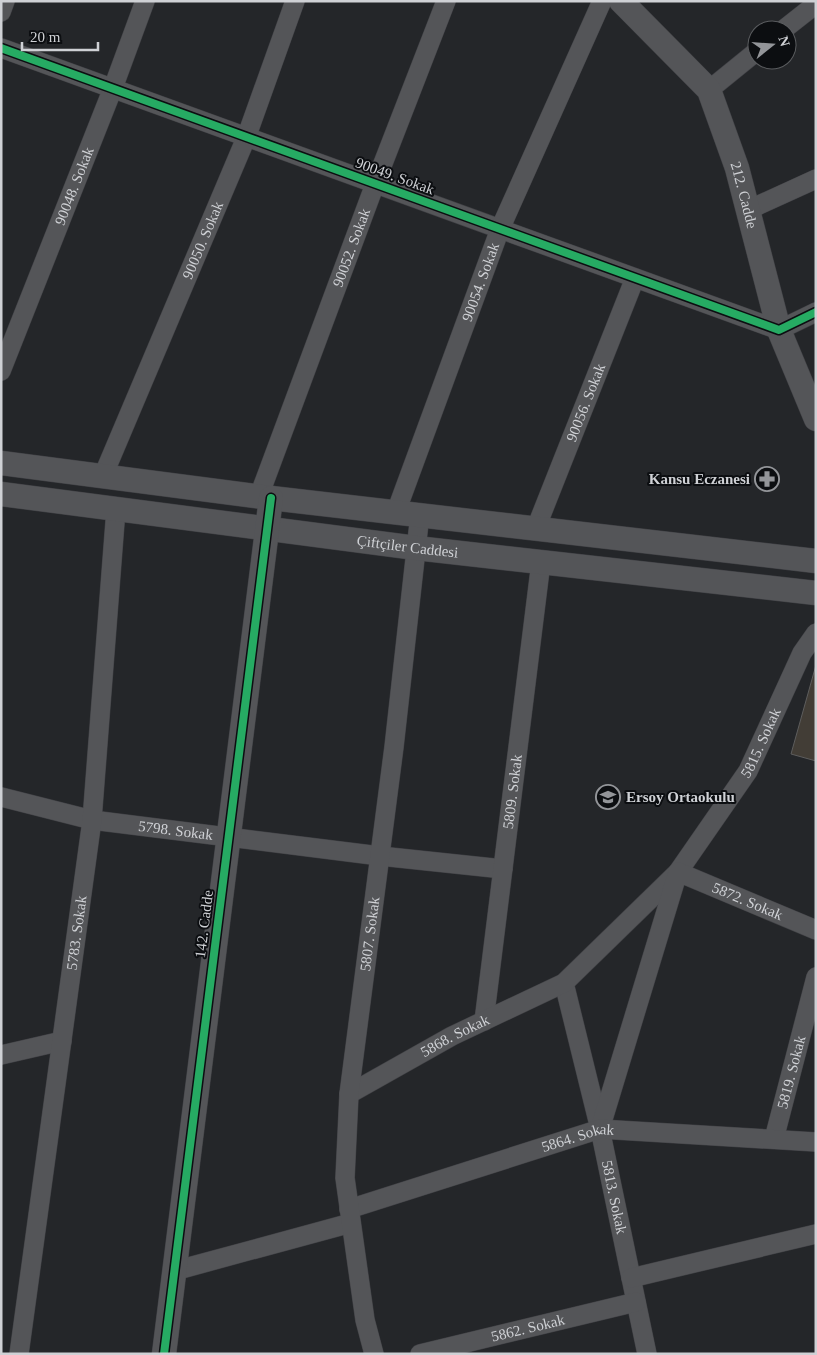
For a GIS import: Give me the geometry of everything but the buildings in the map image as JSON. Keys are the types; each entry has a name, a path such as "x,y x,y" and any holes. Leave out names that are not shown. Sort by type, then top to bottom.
{"street":[{"path":"1,12 5,1"},
{"name":"90048. Sokak","path":"1,371 113,88 145,1"},
{"name":"90050. Sokak","path":"103,476 246,138 296,1"},
{"name":"90052. Sokak","path":"265,497 375,184 446,1"},
{"name":"90054. Sokak","path":"396,512 500,229 602,1"},
{"name":"212. Cadde","path":"621,1 709,90 737,168 779,330 816,419"},
{"path":"796,20 816,4"},
{"name":"90049. Sokak","path":"1,48 779,330"},
{"path":"709,90 747,59"},
{"path":"748,210 816,179"},
{"name":"90056. Sokak","path":"536,528 635,278"},
{"path":"779,330 816,312"},
{"path":"1,463 265,497 816,561"},
{"name":"Çiftçiler Caddesi","path":"1,494 416,548 816,593"},
{"name":"142. Cadde","path":"164,1354 268,529 265,497"},
{"name":"5783. Sokak","path":"19,1354 92,820 116,509"},
{"name":"5807. Sokak","path":"374,1354 365,1320 345,1178 349,1094 394,747 420,514"},
{"name":"5809. Sokak","path":"484,1020 541,562"},
{"name":"5815. Sokak","path":"564,983 678,872 748,771 802,654 816,633"},
{"name":"5798. Sokak","path":"1,797 92,820 380,856 502,869"},
{"name":"5815. Sokak","path":"600,1129 678,872"},
{"name":"5872. Sokak","path":"678,872 816,930"},
{"name":"5819. Sokak","path":"774,1139 816,977"},
{"name":"5868. Sokak","path":"349,1094 452,1036 564,983"},
{"name":"5813. Sokak","path":"564,983 600,1129 647,1354"},
{"path":"1,1055 62,1041"},
{"name":"5864. Sokak","path":"174,1271 350,1216 600,1129 816,1142"},
{"path":"631,1278 816,1234"},
{"name":"5862. Sokak","path":"420,1354 636,1302"}],"cycle path":[{"path":"1,48 779,330 816,312"},
{"path":"164,1354 271,498"}],"place":[{"name":"Kansu Eczanesi","path":"767,479"},
{"name":"Ersoy Ortaokulu","path":"608,797"}]}
